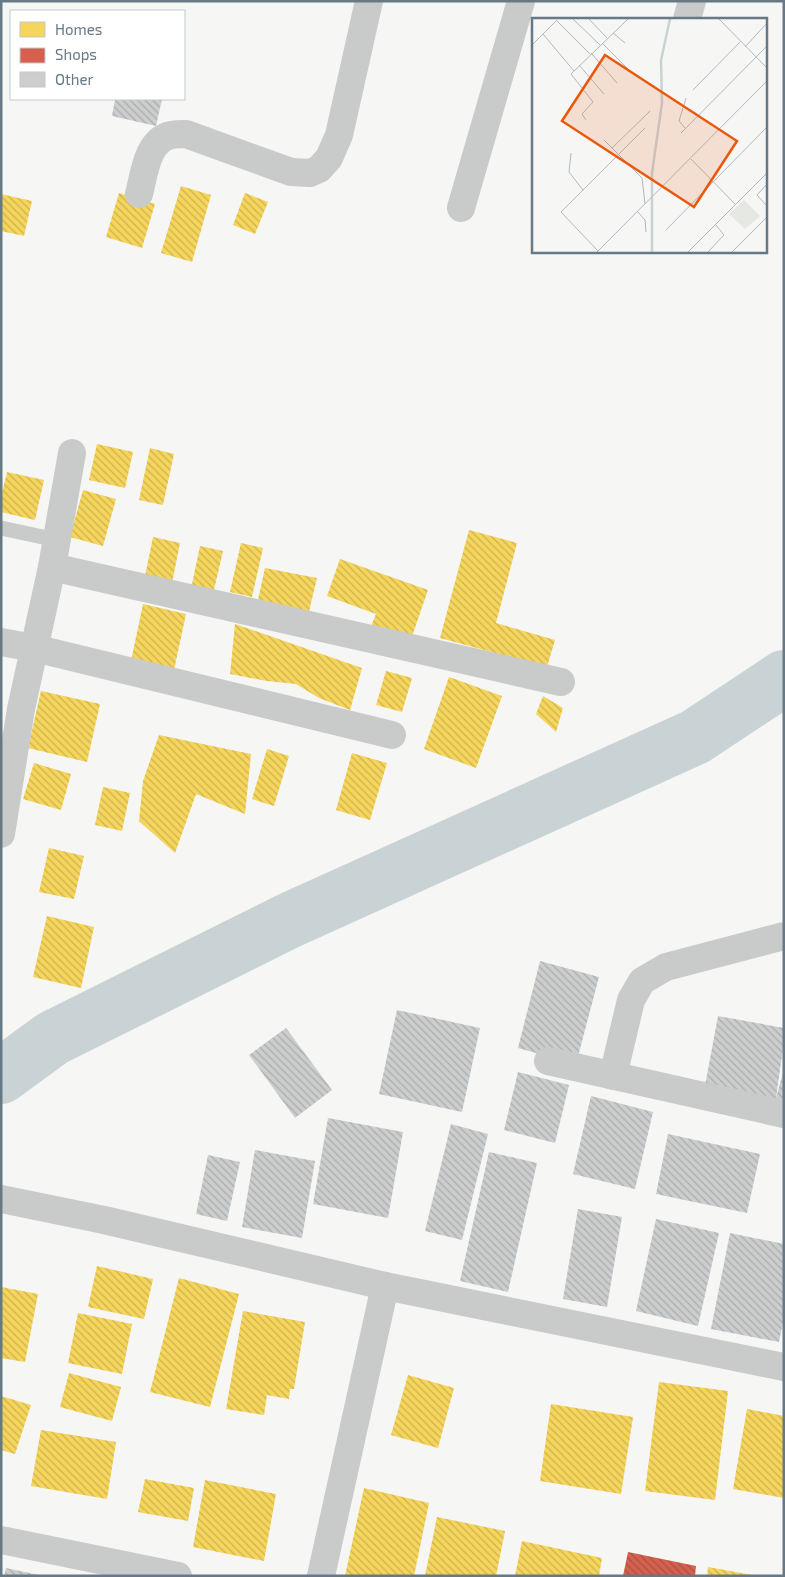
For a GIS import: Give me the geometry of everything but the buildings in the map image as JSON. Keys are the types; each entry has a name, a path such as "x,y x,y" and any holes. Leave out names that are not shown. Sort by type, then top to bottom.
{"street":[{"path":"139,194 151,151 160,140 170,135 186,134 291,172 310,173 319,169 329,158 339,135 369,1"},
{"path":"461,208 521,1"},
{"path":"687,18 692,1"},
{"path":"1,834 21,709 52,567 72,454"},
{"path":"52,567 561,682"},
{"path":"1,642 34,648 392,735"},
{"path":"613,1076 630,1000 642,980 666,967 784,936"},
{"path":"548,1061 784,1114"},
{"path":"1,1199 104,1220 385,1286 784,1367"},
{"path":"321,1576 385,1286"},
{"path":"1,1540 178,1576"}],"lane":[{"path":"1,528 57,540"}],"waterway":[{"path":"1,1076 53,1038 288,921 695,737 784,678"}]}
